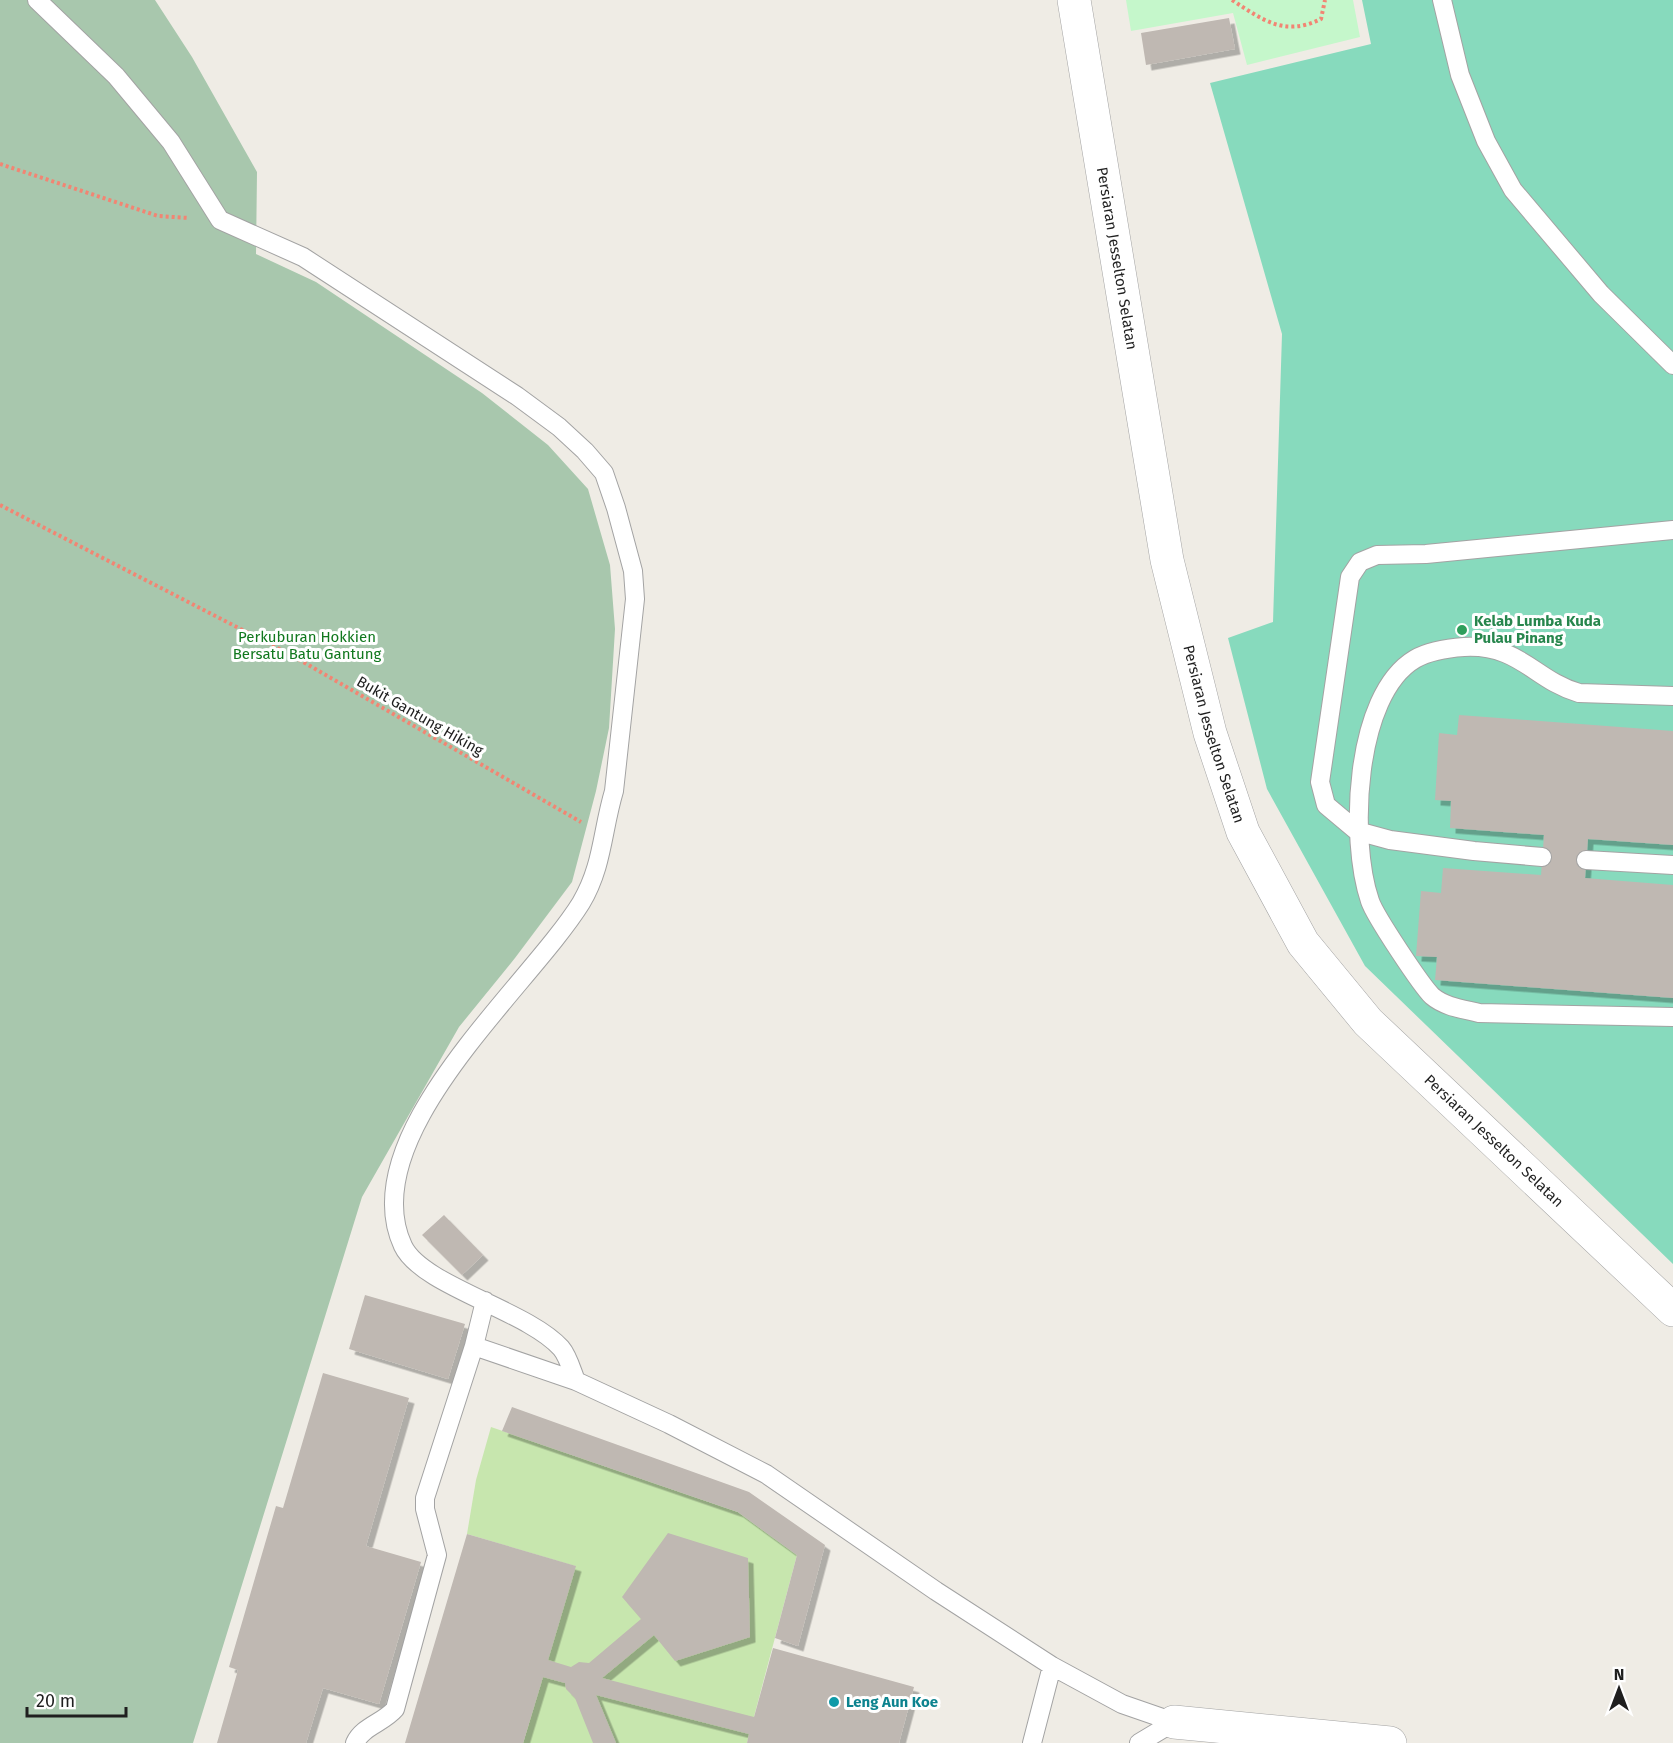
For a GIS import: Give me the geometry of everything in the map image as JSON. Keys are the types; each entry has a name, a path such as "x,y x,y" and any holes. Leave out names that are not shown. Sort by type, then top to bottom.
{"street":[{"name":"Persiaran Jesselton Selatan","path":"1074,0 1167,560 1210,733 1243,832 1303,943 1368,1022 1673,1310"},
{"path":"1174,1722 1251,1737 1390,1743"}],"lane":[{"path":"37,0 116,76 171,142 220,220 303,257 390,312 559,427 604,473 633,571 635,599 616,780 598,868 580,903 542,955 447,1070 400,1161 394,1197 395,1224 404,1248 421,1265 441,1279 531,1325 562,1349 576,1381"},
{"path":"1442,0 1460,75 1486,141 1513,190 1601,294 1673,365"},
{"path":"1542,856 1463,850 1390,840 1358,831 1326,805 1320,782 1350,577 1360,562 1377,555 1426,555 1673,530"},
{"path":"1673,696 1579,693 1566,689 1506,651 1485,648 1440,650 1415,659 1394,678 1376,710 1365,742 1358,831 1370,901 1432,996 1452,1007 1479,1012 1673,1017"},
{"path":"1586,860 1673,865"},
{"path":"355,1743 360,1733 390,1715 395,1709 437,1555 425,1509 425,1498 474,1346 485,1301"},
{"path":"474,1346 576,1381 669,1424 766,1474 936,1591 1052,1666 1122,1704 1174,1722"},
{"path":"1032,1743 1052,1666"},
{"path":"1139,1743 1174,1722"}],"path":[{"path":"1232,0 1256,15 1285,28 1306,27 1321,19 1325,0"},
{"path":"0,164 158,216 220,220"},
{"name":"Bukit Gantung Hiking","path":"0,505 291,655 604,834"}],"green space":[{"name":"Perkuburan Hokkien Bersatu Batu Gantung","path":"0,0 155,0 192,57 257,172 256,254 316,282 482,393 548,445 588,489 610,565 615,629 609,728 596,791 572,882 459,1027 362,1197 193,1743 0,1743"},
{"path":"1126,0 1353,0 1360,37 1247,65 1233,13 1131,31"},
{"name":"Kelab Lumba Kuda Pulau Pinang","path":"1362,0 1673,0 1673,1264 1365,966 1267,789 1228,638 1273,622 1282,334 1210,83 1371,44"},
{"path":"491,1427 738,1512 797,1555 747,1743 523,1743 575,1566 467,1534 476,1480"}],"building":[{"path":"1229,18 1235,49 1146,65 1141,33"},
{"path":"1459,715 1673,731 1673,845 1588,839 1585,878 1673,885 1673,998 1435,980 1437,957 1416,956 1421,891 1441,893 1443,868 1541,875 1544,835 1450,828 1451,801 1435,800 1439,733 1457,735"},
{"path":"444,1215 483,1255 462,1275 422,1235"},
{"path":"365,1295 465,1324 448,1379 349,1349"},
{"path":"323,1373 409,1398 366,1546 421,1562 379,1704 323,1688 306,1743 217,1743 238,1670 229,1667 276,1506 283,1508"},
{"path":"512,1407 749,1492 825,1545 798,1646 775,1638 797,1555 738,1512 502,1431"},
{"path":"668,1533 748,1558 750,1637 675,1661 654,1635 602,1678 754,1717 773,1648 914,1687 899,1743 747,1743 749,1734 596,1695 616,1743 593,1743 575,1698 566,1689 565,1683 543,1677 523,1743 405,1743 467,1534 576,1566 548,1660 571,1667 579,1662 589,1663 641,1619 622,1597"}],"place":[{"name":"Kelab Lumba Kuda Pulau Pinang","path":"1462,630"},
{"name":"Leng Aun Koe","path":"834,1702"}]}
